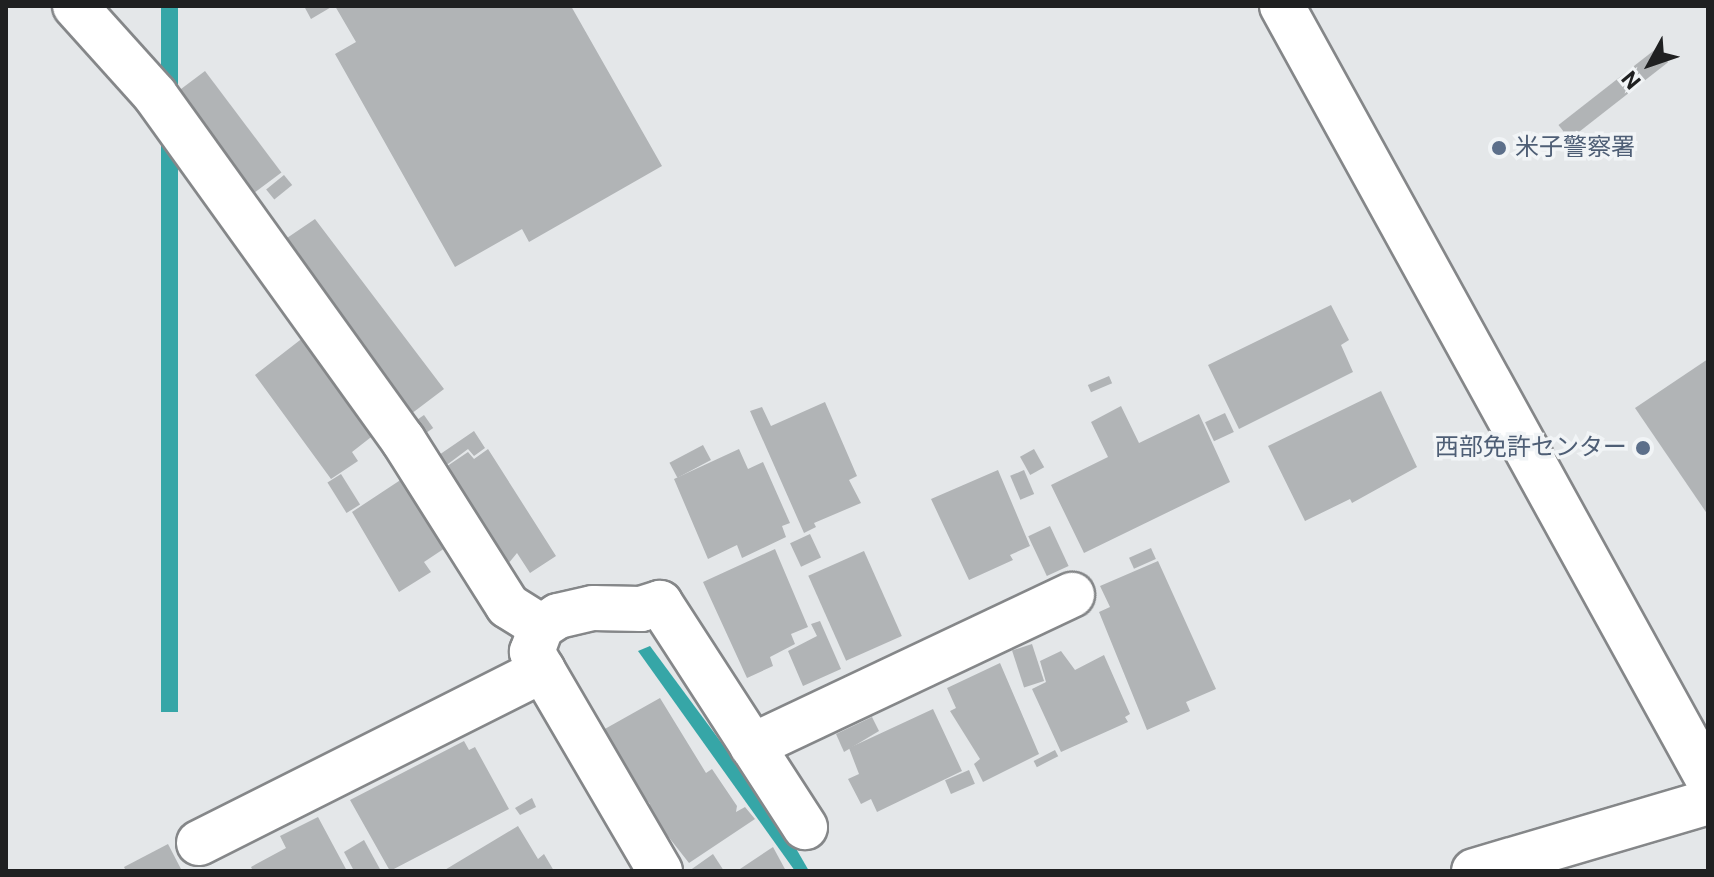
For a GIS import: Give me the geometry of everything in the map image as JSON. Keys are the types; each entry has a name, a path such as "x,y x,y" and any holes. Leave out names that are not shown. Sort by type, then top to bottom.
{"street":[{"path":"75,6 174,120 403,440 508,606 541,627"},
{"path":"1282,6 1708,779"},
{"path":"752,746 1072,595"},
{"path":"660,871 532,652 541,627 558,616 593,608 641,609 660,603 805,827"},
{"path":"199,843 543,670"},
{"path":"1474,871 1708,802"}],"water":[{"path":"161,6 178,6 178,712 161,712"},
{"path":"650,646 783,826 809,871 795,871 638,651"}],"building":[{"path":"304,6 333,6 311,19"},
{"path":"335,6 571,6 662,166 529,242 522,229 455,267 335,54 356,42"},
{"path":"1657,48 1668,62 1570,139 1558,125"},
{"path":"205,71 281,172 245,200 169,98"},
{"path":"284,175 292,185 274,200 266,189"},
{"path":"315,219 444,389 411,414 296,258 300,255 287,238"},
{"path":"1331,305 1349,340 1341,345 1353,372 1239,429 1208,365"},
{"path":"304,337 375,434 352,452 358,461 331,479 255,375"},
{"path":"1708,359 1708,515 1635,408"},
{"path":"1109,376 1112,383 1091,392 1088,385"},
{"path":"1381,391 1417,467 1352,503 1350,499 1305,521 1268,446"},
{"path":"825,402 857,476 849,480 861,503 814,523 816,527 804,533 750,411 762,407 771,426"},
{"path":"1121,406 1139,443 1199,414 1230,482 1084,553 1051,485 1108,457 1091,422"},
{"path":"1225,413 1234,432 1214,441 1205,422"},
{"path":"424,415 433,428 417,440 408,426"},
{"path":"474,431 485,448 474,456 468,449 444,467 436,457"},
{"path":"703,445 711,460 677,478 669,463"},
{"path":"488,449 556,556 530,573 517,553 504,569 437,473 468,452 474,459"},
{"path":"739,449 748,469 763,462 790,523 782,526 786,537 742,558 737,545 708,559 674,479"},
{"path":"1034,449 1044,467 1030,475 1020,457"},
{"path":"998,470 1030,546 1010,555 1013,560 969,580 931,499"},
{"path":"1024,470 1034,494 1020,500 1010,476"},
{"path":"341,474 360,505 347,513 327,482"},
{"path":"405,477 451,544 424,562 431,572 399,592 352,512"},
{"path":"1050,526 1069,566 1047,576 1028,536"},
{"path":"810,534 821,558 801,567 790,543"},
{"path":"1151,548 1156,559 1134,569 1129,558"},
{"path":"775,549 808,627 791,634 795,644 770,657 773,666 747,678 703,582"},
{"path":"864,551 902,636 846,661 808,576"},
{"path":"1158,561 1216,689 1186,702 1190,711 1147,730 1099,612 1110,607 1100,586"},
{"path":"820,621 841,669 803,686 788,651 817,636 811,624"},
{"path":"1032,644 1044,681 1024,688 1012,650"},
{"path":"1061,651 1075,670 1104,655 1130,714 1125,717 1128,722 1061,752 1032,689 1046,682 1040,661"},
{"path":"1000,663 1039,754 983,782 974,764 980,759 950,711 956,708 947,688"},
{"path":"660,698 706,773 712,769 737,806 736,812 745,807 755,819 689,863 645,807 650,804 629,778 603,730"},
{"path":"933,709 962,771 877,812 871,799 861,804 848,779 859,774 849,748"},
{"path":"872,717 879,731 844,752 836,734"},
{"path":"464,741 469,750 475,747 509,809 390,871 350,800"},
{"path":"1055,750 1058,756 1037,767 1034,761"},
{"path":"969,770 975,784 951,794 945,780"},
{"path":"532,798 536,807 520,815 515,808"},
{"path":"318,817 347,871 253,871 251,867 286,848 280,836"},
{"path":"518,826 538,859 544,854 554,871 443,871"},
{"path":"364,840 381,871 354,871 344,852"},
{"path":"168,844 182,871 126,871 124,867"},
{"path":"773,847 786,871 737,871"},
{"path":"713,854 724,871 689,871"}],"place":[{"name":"米子警察署","path":"1499,148"},
{"name":"西部免許センター","path":"1643,448"}]}
